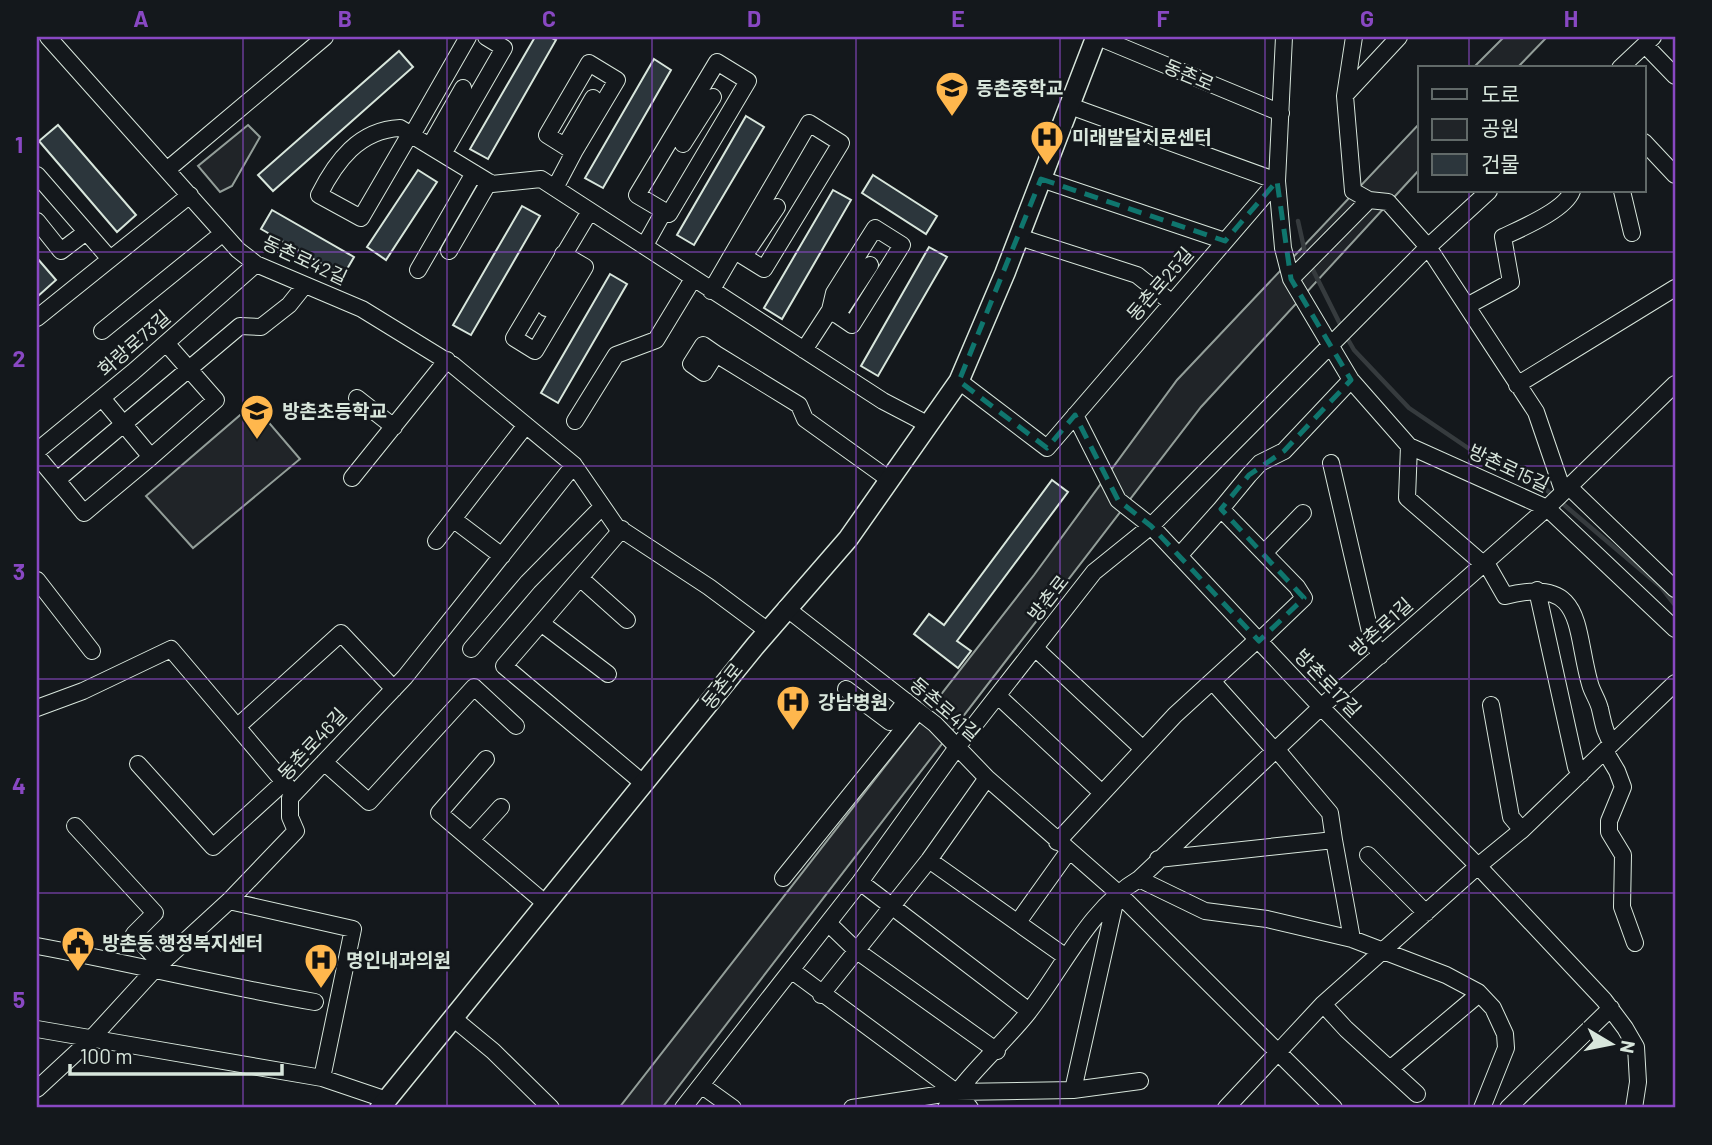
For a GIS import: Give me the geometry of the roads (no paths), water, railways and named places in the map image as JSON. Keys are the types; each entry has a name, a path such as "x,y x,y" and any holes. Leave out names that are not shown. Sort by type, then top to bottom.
{"main road":[{"name":"동촌로","path":"383,1104 786,608 848,539 959,382 1097,37"}],"street":[{"name":"동촌로42길","path":"48,37 238,250 257,264 362,309 447,360 574,464 601,508 622,529 709,587 768,631"},
{"path":"168,169 325,37"},
{"path":"468,37 411,135 361,218 319,195 346,150 382,129 400,128 411,135 437,150 492,184 541,179 804,351 883,401 929,425"},
{"path":"437,150 504,48 486,37"},
{"name":"동촌로","path":"1097,37 1281,113"},
{"name":"방촌로15길","path":"1284,37 1277,181 1283,248 1291,279 1351,380 1409,446 1547,508 1675,629"},
{"path":"1354,37 1345,96 1353,191 1365,203"},
{"path":"1345,96 1398,37"},
{"path":"1622,66 1649,41 1675,76"},
{"path":"678,141 717,62 748,81 669,214 638,195 713,97"},
{"path":"589,63 617,79 569,149 547,135 589,63"},
{"path":"437,150 463,88"},
{"path":"555,188 569,149 593,98"},
{"path":"1070,106 1277,181"},
{"path":"809,123 841,143 764,269 740,254 740,238 809,123"},
{"path":"678,141 703,157"},
{"path":"1646,148 1675,175"},
{"path":"418,271 474,173"},
{"path":"37,175 110,259"},
{"path":"1041,179 1225,241"},
{"name":"동촌로25길","path":"959,382 1047,448 1277,181"},
{"path":"449,251 489,182"},
{"name":"방촌로","path":"683,1108 860,882 958,746 1094,572 1151,526 1429,247 1488,192"},
{"path":"1467,306 1511,282 1503,237 1540,219 1570,197 1572,192"},
{"path":"1622,192 1632,233"},
{"path":"37,318 190,195"},
{"path":"1291,279 1365,203 1388,202 1429,247 1536,412 1564,490 1675,589"},
{"path":"711,290 777,207"},
{"path":"546,308 590,211"},
{"path":"645,245 664,211"},
{"path":"37,221 61,251 86,232"},
{"path":"875,228 902,245 852,325 833,313 834,293 875,228"},
{"path":"102,331 223,233"},
{"path":"1019,237 1137,275 1172,303"},
{"path":"569,258 585,267 535,351 514,338 569,258"},
{"name":"화랑로73길","path":"37,454 257,264"},
{"path":"804,351 870,265"},
{"path":"575,421 616,355 656,340 693,279"},
{"path":"57,480 240,326 261,327 289,305 306,285"},
{"path":"1517,385 1675,288"},
{"path":"37,454 84,513 151,457 216,400 166,343"},
{"path":"716,354 799,405 805,419 890,480"},
{"path":"352,478 447,360"},
{"path":"1180,556 1248,475 1260,463 1284,452 1351,380"},
{"path":"1564,490 1675,384"},
{"path":"102,398 151,457"},
{"path":"357,398 394,427"},
{"path":"1075,415 1118,500 1151,526"},
{"path":"436,541 526,425"},
{"path":"1409,446 1407,498 1483,562 1504,596 1537,590 1560,598 1574,612 1581,631 1590,684 1599,705 1609,747 1623,787 1609,821 1609,832 1623,855 1622,907 1635,943"},
{"path":"1331,463 1372,640 1380,656"},
{"path":"453,519 502,556 574,464"},
{"name":"방촌로1길","path":"946,1108 956,1092 997,1051 1029,1011 1066,957 1117,892 1139,879 1321,708 1564,490"},
{"path":"471,649 528,582 601,508"},
{"path":"1018,922 1063,847 1102,793 1212,681 1304,598 1297,587 1221,509"},
{"path":"1264,553 1303,513"},
{"name":"방촌로17길","path":"1151,526 1321,708 1478,866"},
{"path":"622,529 504,666 643,783"},
{"name":"동촌로46길","path":"37,1089 91,1039 158,965 229,901 296,831 290,817 289,788 324,762 394,689 502,556"},
{"path":"580,578 627,621"},
{"path":"37,580 92,652"},
{"path":"1537,590 1576,767 1581,774"},
{"name":"동촌로41길","path":"786,608 912,706 958,746 987,778 1117,892 1334,1108"},
{"path":"541,623 608,674"},
{"path":"237,727 341,633 394,689"},
{"path":"1035,648 1143,749"},
{"path":"37,708 83,691 170,649 289,788 213,847 138,764"},
{"path":"1212,681 1330,813 1352,939"},
{"path":"1226,1108 1323,1004 1522,830 1675,683"},
{"path":"324,762 369,802 474,687 516,726"},
{"path":"846,689 890,722 912,706"},
{"path":"998,696 1102,793"},
{"path":"1491,705 1511,817 1522,830"},
{"path":"783,878 912,706"},
{"path":"486,760 439,813 545,903"},
{"path":"821,995 929,860 987,778"},
{"path":"471,840 501,807"},
{"path":"75,826 155,912 134,934 158,965"},
{"path":"1158,859 1334,840"},
{"path":"1368,855 1426,913"},
{"path":"929,860 1066,957"},
{"path":"1478,866 1611,1008 1636,1047 1638,1082 1634,1108"},
{"path":"1139,879 1205,911 1268,919 1352,939 1446,975 1479,994 1493,1009 1505,1034 1506,1048 1482,1108"},
{"path":"860,882 1029,1011"},
{"path":"1073,1090 1117,892"},
{"path":"229,901 353,929 322,1079"},
{"path":"828,923 857,951 997,1051"},
{"path":"37,946 158,965 241,989 316,1002"},
{"path":"791,970 821,995 956,1092 970,1108"},
{"path":"1390,1069 1479,994"},
{"path":"1323,1004 1417,1094"},
{"path":"1508,1108 1611,1008"},
{"path":"453,1018 493,1051 551,1108"},
{"path":"37,1029 322,1079 383,1104"},
{"path":"852,1108 956,1092 1073,1090 1140,1082"},
{"path":"701,1085 733,1108"}],"waterway":[{"path":"1298,221 1306,257"},
{"path":"1310,264 1342,328"},
{"path":"1346,336 1354,350 1409,408 1496,467 1543,487 1661,587 1675,605"}],"place":[{"name":"동촌중학교","path":"952,118"},
{"name":"미래발달치료센터","path":"1047,167"},
{"name":"방촌초등학교","path":"257,441"},
{"name":"강남병원","path":"793,732"},
{"name":"방촌동 행정복지센터","path":"78,973"},
{"name":"명인내과의원","path":"321,990"}]}
